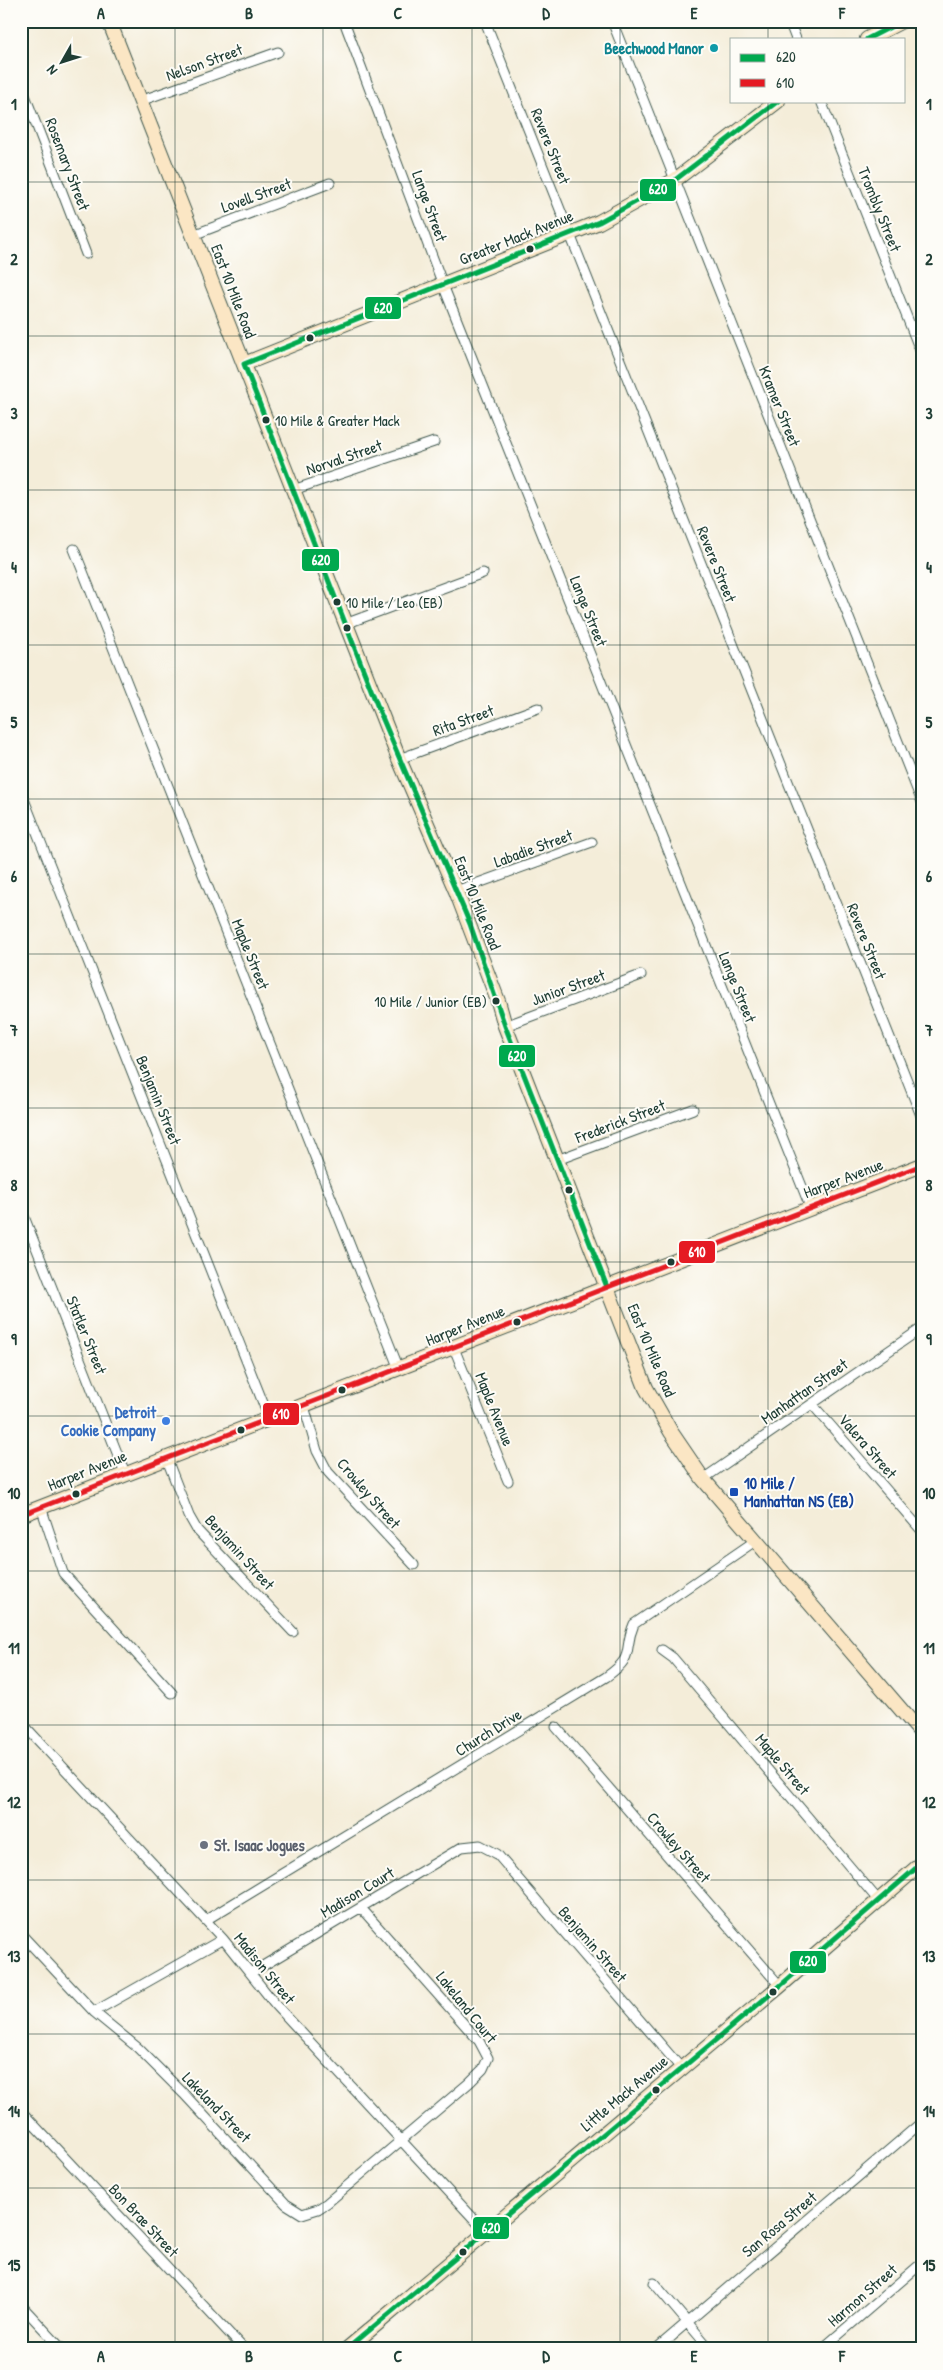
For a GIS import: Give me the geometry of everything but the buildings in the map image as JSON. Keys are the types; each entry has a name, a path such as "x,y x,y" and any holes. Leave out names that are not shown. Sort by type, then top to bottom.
{"street":[{"name":"East 10 Mile Road","path":"109,21 345,624 399,759 456,891 498,1000 505,1026 646,1388 671,1432 703,1478 922,1734"},
{"name":"Lange Street","path":"344,21 443,285 811,1209"},
{"name":"Revere Street","path":"486,21 922,1118"},
{"name":"Kramer Street","path":"612,21 922,802"},
{"path":"789,21 796,38"},
{"path":"869,38 902,21"},
{"name":"Nelson Street","path":"140,101 278,52"},
{"name":"Rosemary Street","path":"21,85 86,254"},
{"name":"Greater Mack Avenue","path":"244,364 570,235 622,211 674,180 777,102"},
{"name":"Trombly Street","path":"820,102 922,355"},
{"name":"Lovell Street","path":"193,235 330,183"},
{"name":"Norval Street","path":"293,490 434,442"},
{"name":"Maple Street","path":"74,549 400,1370"},
{"path":"345,624 483,573"},
{"name":"Rita Street","path":"399,759 538,708"},
{"name":"Benjamin Street","path":"21,792 269,1418"},
{"name":"Labadie Street","path":"456,891 592,842"},
{"name":"Junior Street","path":"505,1026 641,975"},
{"name":"Frederick Street","path":"557,1160 693,1109"},
{"name":"Harper Avenue","path":"21,1515 166,1457 400,1370 607,1286 922,1166"},
{"name":"Statler Street","path":"21,1209 125,1473"},
{"name":"Manhattan Street","path":"703,1478 920,1332"},
{"name":"Maple Avenue","path":"454,1348 508,1481"},
{"name":"Valera Street","path":"812,1404 922,1531"},
{"name":"Crowley Street","path":"304,1406 317,1451 328,1472 414,1565"},
{"name":"Benjamin Street","path":"166,1457 189,1516 197,1530 293,1632"},
{"path":"41,1507 64,1573 172,1693"},
{"name":"Church Drive","path":"206,1920 606,1677 617,1669 627,1656 630,1632 634,1624 755,1541"},
{"name":"Maple Street","path":"662,1650 673,1658 878,1900"},
{"name":"Madison Street","path":"21,1722 206,1920 251,1973 274,2004 486,2232"},
{"name":"Crowley Street","path":"556,1727 780,1986"},
{"name":"Benjamin Street","path":"480,1845 497,1854 680,2068"},
{"name":"Madison Court","path":"251,1973 462,1847 480,1845"},
{"name":"Little Mack Avenue","path":"347,2349 780,1986 922,1863"},
{"name":"Lakeland Court","path":"361,1908 480,2041 488,2058 484,2070 402,2141"},
{"name":"Lakeland Street","path":"21,1934 94,2012 138,2048 184,2094 294,2211 302,2214 318,2209 402,2141"},
{"path":"94,2012 223,1939"},
{"name":"Bon Brae Street","path":"21,2111 244,2349"},
{"name":"San Rosa Street","path":"656,2349 922,2122"},
{"name":"Harmon Street","path":"822,2349 922,2263"},
{"path":"654,2283 710,2349"},
{"path":"21,2305 62,2349"}],"transit line":[{"name":"620","path":"869,38 902,21"},
{"name":"620","path":"244,364 599,222 675,180 777,102"},
{"name":"620","path":"244,364 379,710 470,924 505,1026 607,1287"},
{"name":"610","path":"21,1515 922,1165"},
{"name":"620","path":"347,2349 780,1986 922,1863"}],"place":[{"name":"Beechwood Manor","path":"714,48"},
{"name":"10 Mile & Greater Mack","path":"266,420"},
{"name":"10 Mile / Leo (EB)","path":"337,602"},
{"name":"10 Mile / Junior (EB)","path":"496,1001"},
{"name":"Detroit Cookie Company","path":"166,1421"},
{"name":"10 Mile / Manhattan NS (EB)","path":"734,1492"},
{"name":"St. Isaac Jogues","path":"204,1845"}]}
